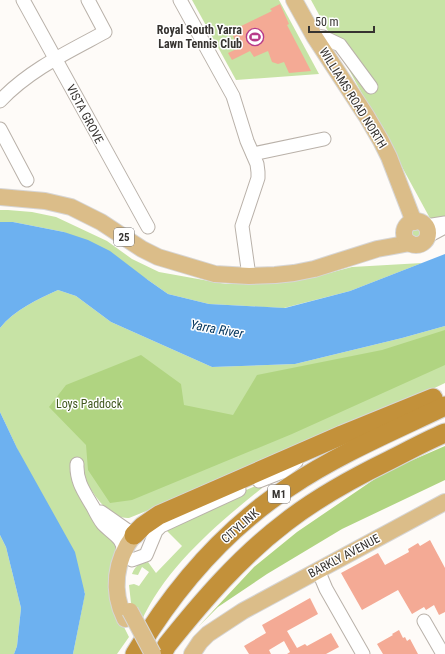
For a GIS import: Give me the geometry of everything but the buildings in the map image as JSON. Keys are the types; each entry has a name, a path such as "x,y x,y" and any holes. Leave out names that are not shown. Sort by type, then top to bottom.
{"highway":[{"path":"134,535 143,526 159,515 305,451 445,393"},
{"name":"CITYLINK","path":"135,654 164,609 190,575 220,543 256,511 290,486 327,465 445,406"},
{"name":"M1","path":"161,651 195,597 212,577 257,534 287,510 333,480 378,456 445,424"},
{"name":"M1","path":"161,651 230,572 254,549 285,523 310,505 347,482 445,433"}],"main road":[{"name":"WILLIAMS ROAD NORTH","path":"294,0 314,36 381,141 389,157 416,232"},
{"name":"25","path":"0,197 45,201 71,206 101,222 158,257 215,274 249,276 275,275 314,269 377,249 416,232"},
{"name":"BARKLY AVENUE","path":"192,654 200,642 208,634 243,611 318,570 444,505"},
{"path":"134,535 123,567 124,595 127,615 144,654"},
{"name":"BARKLY AVENUE","path":"205,654 223,629 243,611"},
{"path":"127,615 161,651"}],"street":[{"name":"VISTA GROVE","path":"23,0 148,227"},
{"path":"0,101 10,90 26,77 105,32 88,0"},
{"path":"180,0 232,96 246,141 253,154 258,172 258,178 242,226 249,276"},
{"path":"314,36 324,38 340,45 371,87"},
{"path":"0,129 27,180"},
{"path":"253,154 324,139"},
{"path":"416,232 445,224"},
{"path":"416,232 445,227"},
{"path":"77,464 77,476 83,492 103,524 120,540 123,546 123,567 146,555 156,531 161,526 259,480 282,472 295,462 305,451"},
{"path":"93,506 134,535"},
{"path":"318,570 326,589 363,654"},
{"path":"424,621 443,654"}],"green space":[{"name":"Royal South Yarra Lawn Tennis Club","path":"192,0 279,0 319,74 236,80"},
{"path":"311,0 445,0 445,217 432,222"},
{"path":"0,210 32,212 56,217 107,241 132,259 159,272 226,284 272,284 306,279 352,267 422,263 350,291 284,308 209,304 168,294 148,280 64,232 13,222 0,222"},
{"path":"416,228 420,230 422,234 420,238 416,240 412,238 410,234 412,230"},
{"name":"Loys Paddock","path":"58,290 76,296 111,322 212,367 295,364 445,326 445,383 129,518 117,516 111,512 101,503 90,488 79,495 111,536 116,546 122,623 129,637 117,654 73,654 85,593 0,412 0,328 19,310"},
{"path":"445,330 445,365 292,434 132,500 110,503 88,470 86,445 49,407 66,385 141,355 181,384 184,405 233,415 257,375 382,350"},
{"path":"445,446 445,480 342,529 267,574 218,607 198,627 254,567 297,532 385,472"},
{"path":"260,484 262,488 210,532 178,565 151,602 141,622 131,603 129,585 134,584 139,586 149,572 142,567 138,575 132,574 138,565 148,562 156,573 182,546 166,530 182,518"},
{"path":"0,535 6,547 21,608 17,646 14,654 0,654"}],"water":[{"name":"Yarra River","path":"0,222 13,222 64,232 88,240 110,251 168,294 209,304 285,308 350,291 445,254 445,326 295,364 212,367 111,322 76,296 58,290 19,310 0,328"},
{"path":"0,412 17,448 75,552 85,594 73,654 14,654 17,646 21,608 6,547 0,535"}],"place":[{"name":"Royal South Yarra Lawn Tennis Club","path":"255,37"}]}
